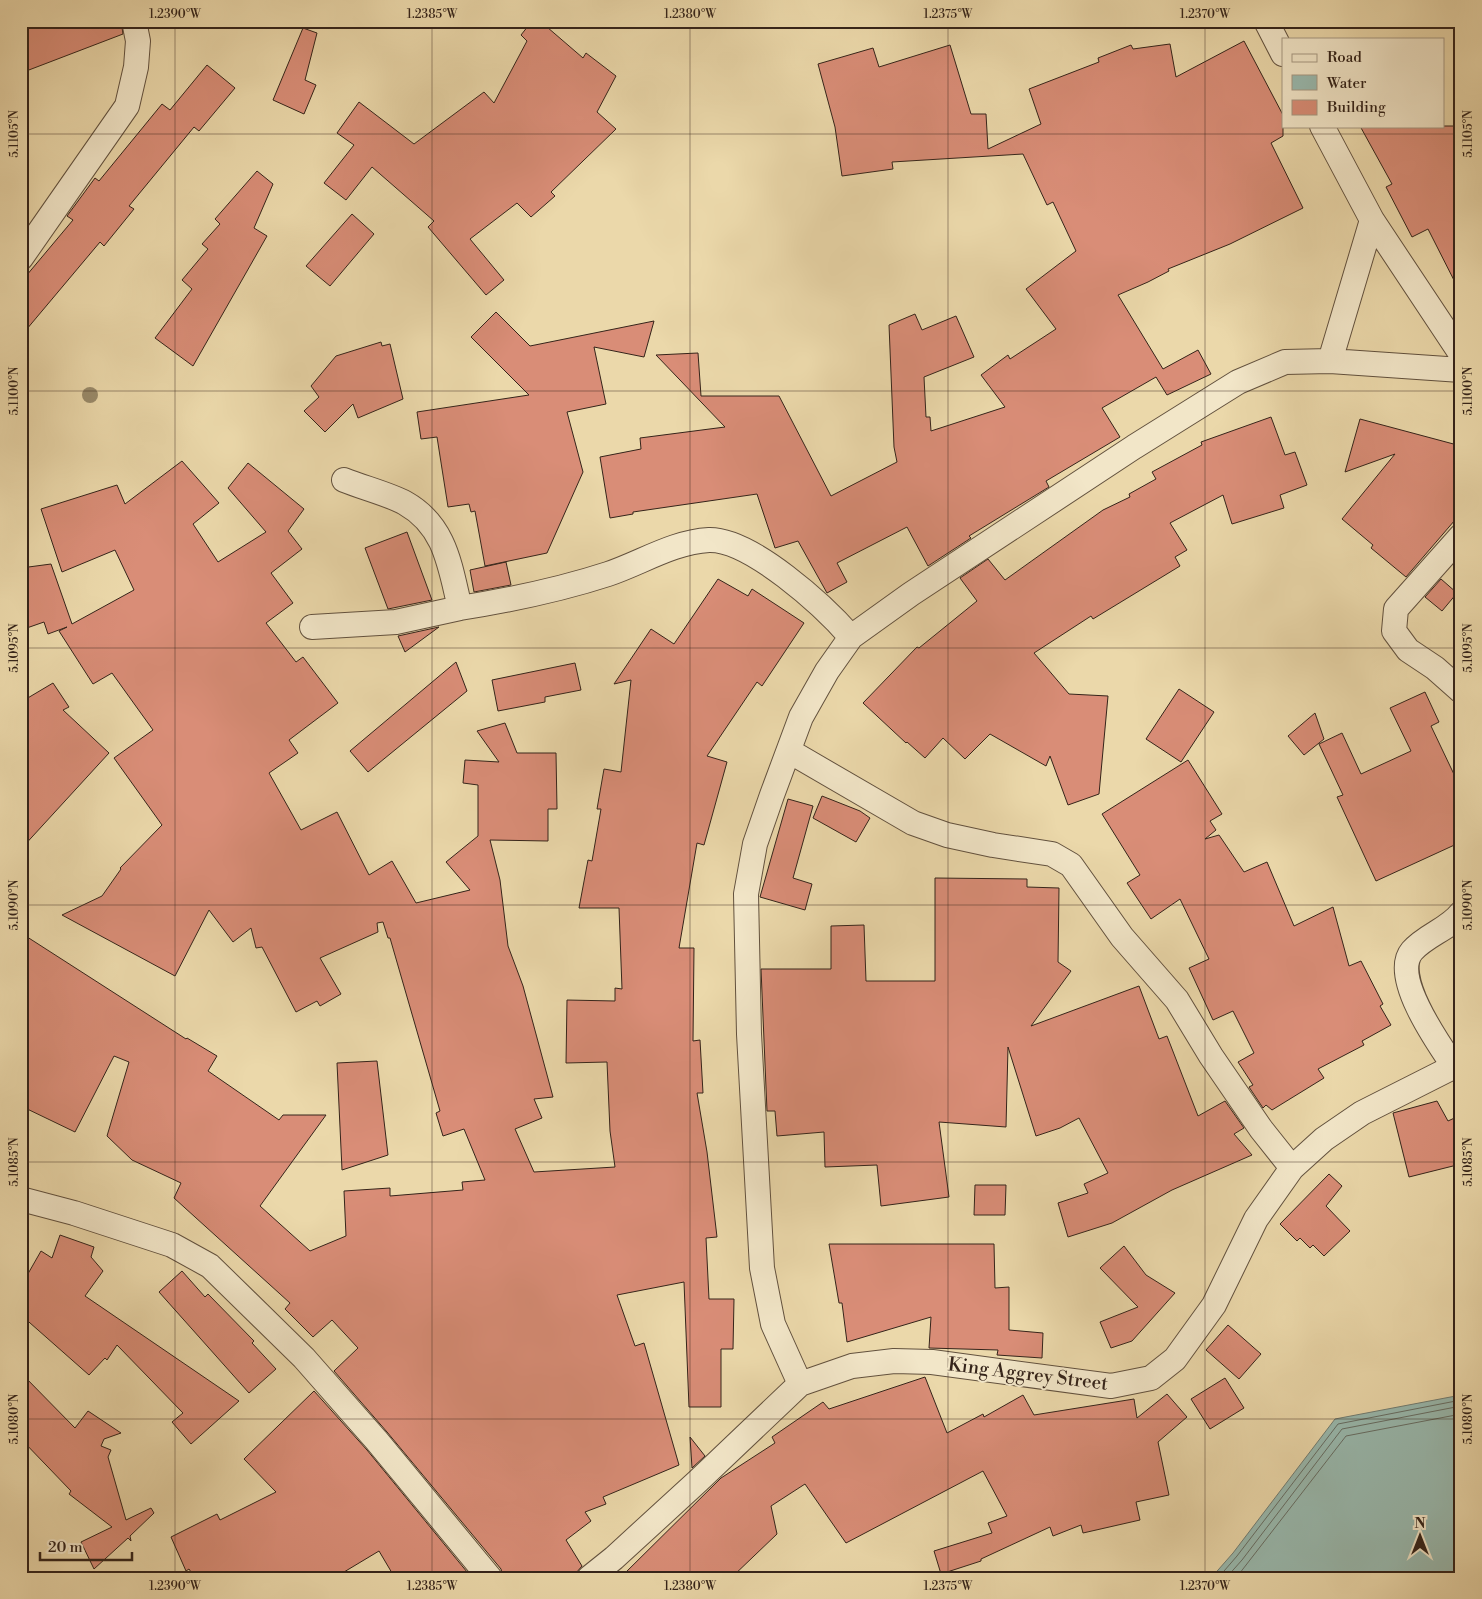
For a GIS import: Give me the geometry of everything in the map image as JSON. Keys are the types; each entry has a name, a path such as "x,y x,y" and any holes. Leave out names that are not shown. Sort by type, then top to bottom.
{"street":[{"path":"21,258 127,106 137,58 138,41 134,21"},
{"path":"1266,21 1282,52"},
{"path":"1323,128 1372,220 1461,354"},
{"path":"1330,361 1372,220"},
{"path":"800,1384 773,1324 762,1268 749,1034 746,894 754,844 801,717 827,671 851,637 911,594 1110,463 1238,382 1285,362 1330,361 1461,370"},
{"path":"344,480 405,503 435,529 445,547 460,608"},
{"path":"1461,536 1396,609 1394,631 1408,650 1435,668 1461,691"},
{"path":"312,627 396,622 554,590 608,574 678,546 710,540 741,548 770,565 831,615 851,637"},
{"path":"788,751 913,823 956,837 1052,854 1071,866 1122,937 1177,1000 1216,1064 1261,1129 1292,1168"},
{"path":"1457,1064 1421,1016 1406,969 1410,953 1461,913"},
{"name":"King Aggrey Street","path":"589,1578 614,1558 698,1481 800,1384 852,1366 894,1361 932,1362 1111,1386 1151,1378 1175,1359 1214,1305 1256,1218 1292,1168 1324,1139 1362,1113 1457,1064"},
{"path":"21,1200 74,1213 172,1245 210,1266 311,1366 377,1440 490,1578"}],"water":[{"path":"1461,1395 1461,1578 1211,1578 1233,1553 1335,1419"}],"building":[{"path":"21,21 121,21 123,34 21,73"},
{"path":"532,21 540,21 583,58 586,53 616,76 597,112 616,129 551,192 555,196 531,217 517,203 470,239 504,280 486,295 428,227 434,221 372,167 346,200 324,183 354,145 337,133 359,102 414,144 484,92 494,103 527,41 521,35"},
{"path":"303,28 317,33 305,80 316,85 304,114 273,100"},
{"path":"1244,41 1282,113 1283,136 1271,143 1303,208 1230,244 1168,269 1169,271 1148,282 1118,295 1163,369 1198,350 1211,374 1167,395 1156,377 1102,408 1120,437 1046,481 1049,487 969,536 971,538 928,566 907,527 837,563 847,582 827,593 798,541 775,548 757,494 633,512 633,514 610,518 600,457 641,449 640,438 725,427 656,355 698,353 701,396 779,396 831,496 897,462 894,447 889,325 915,314 922,330 956,316 974,357 924,377 926,417 930,417 931,431 1005,407 981,375 1008,355 1010,359 1056,329 1026,289 1076,251 1053,202 1047,205 1023,154 892,162 893,169 842,176 835,127 818,64 873,48 879,67 950,45 971,114 986,114 988,149 1041,124 1029,89 1099,62 1098,58 1131,45 1133,49 1170,44 1176,77"},
{"path":"207,65 235,88 199,131 194,127 129,206 134,209 104,246 100,242 21,336 21,282 73,220 67,216 95,178 99,181 162,104 170,110"},
{"path":"1444,126 1461,126 1461,294 1428,229 1412,237 1386,187 1392,184 1361,128 1444,128"},
{"path":"257,171 273,184 254,228 267,236 193,366 155,338 192,289 182,280 208,249 202,244 220,224 215,219"},
{"path":"352,214 374,234 330,286 306,266"},
{"path":"496,312 530,346 654,321 644,357 594,347 606,404 567,412 583,472 547,553 485,566 475,511 471,512 469,504 448,507 437,437 421,439 417,412 529,395 471,337"},
{"path":"381,342 382,346 390,344 403,399 358,418 353,404 325,432 304,411 319,397 311,386 336,356"},
{"path":"1271,417 1285,455 1295,452 1307,485 1280,495 1284,508 1232,524 1223,495 1170,523 1187,550 1175,557 1180,566 1093,619 1091,616 1034,653 1069,694 1108,696 1099,794 1068,805 1050,756 1046,766 990,734 965,759 943,738 925,758 863,703 917,647 919,648 977,601 960,578 988,559 1005,580 1103,510 1130,497 1129,494 1156,479 1152,472 1202,445 1201,442"},
{"path":"1360,419 1461,446 1461,513 1406,577 1371,548 1373,545 1342,519 1395,454 1345,472"},
{"path":"182,461 219,503 193,524 218,562 266,532 228,488 248,463 304,509 288,531 302,549 271,573 293,603 266,623 296,662 303,657 338,703 289,740 298,753 269,773 301,830 337,812 369,875 392,861 416,903 470,890 446,862 478,836 478,785 463,783 465,760 499,762 477,731 505,723 517,753 556,753 557,809 548,809 548,841 490,840 500,880 508,946 523,986 553,1097 534,1099 542,1118 515,1129 534,1172 615,1167 610,1131 607,1062 566,1063 567,1000 615,1001 615,988 622,989 619,908 579,908 588,860 592,861 601,809 597,809 604,769 621,772 631,680 614,684 651,629 674,644 718,579 748,596 752,589 804,623 762,686 757,682 707,756 727,762 704,845 697,843 679,948 694,948 693,1041 700,1040 703,1093 697,1093 707,1152 717,1237 706,1238 709,1299 734,1299 733,1349 721,1349 721,1407 689,1407 684,1282 617,1295 635,1346 644,1343 679,1465 603,1497 606,1504 585,1512 591,1521 566,1540 582,1566 576,1573 576,1578 503,1578 501,1569 334,1371 358,1348 332,1320 313,1337 285,1309 290,1303 174,1198 181,1183 132,1160 107,1136 129,1062 114,1056 75,1132 21,1106 21,933 186,1039 217,1056 208,1071 279,1120 283,1115 326,1115 260,1206 310,1251 346,1236 344,1191 390,1188 390,1196 463,1190 462,1182 485,1180 464,1129 443,1136 436,1113 440,1111 390,938 388,938 383,922 377,923 378,932 320,958 341,994 320,1006 317,1001 296,1012 262,947 256,948 251,928 233,942 209,910 175,976 62,915 102,896 120,868 162,825 114,758 153,730 112,673 93,684 59,631 67,627 48,634 44,622 21,630 21,568 51,564 72,624 134,590 115,550 62,572 41,509 117,485 125,504"},
{"path":"407,532 432,600 388,609 365,548"},
{"path":"506,562 511,585 474,592 470,570"},
{"path":"1441,579 1457,593 1442,611 1425,597"},
{"path":"439,627 405,652 398,636"},
{"path":"456,662 467,691 368,772 350,751"},
{"path":"575,663 581,690 545,697 545,702 498,711 492,680"},
{"path":"53,683 69,707 63,710 109,753 21,849 21,702"},
{"path":"1179,689 1214,712 1181,762 1146,739"},
{"path":"1425,692 1439,722 1431,726 1461,789 1461,842 1376,881 1337,797 1343,795 1319,744 1342,733 1361,774 1411,751 1390,708"},
{"path":"1315,713 1324,739 1304,755 1288,736"},
{"path":"1188,760 1222,814 1210,821 1216,830 1205,839 1219,835 1244,872 1267,862 1294,926 1333,907 1349,966 1361,961 1383,1004 1380,1006 1391,1025 1362,1041 1364,1045 1318,1069 1324,1078 1272,1110 1266,1105 1263,1108 1249,1087 1253,1085 1238,1062 1254,1053 1233,1011 1213,1020 1189,968 1209,959 1180,899 1151,919 1127,883 1140,875 1102,814"},
{"path":"822,796 860,811 870,818 856,842 813,818"},
{"path":"788,799 813,806 793,878 812,884 805,910 760,897"},
{"path":"935,878 1027,879 1027,887 1059,888 1058,962 1071,971 1031,1026 1139,986 1159,1039 1167,1036 1198,1116 1225,1101 1244,1128 1234,1134 1252,1155 1172,1190 1112,1223 1068,1237 1058,1203 1088,1193 1084,1184 1108,1173 1079,1118 1060,1128 1036,1136 1008,1047 1006,1127 939,1122 949,1197 881,1206 877,1165 825,1167 824,1132 777,1136 775,1111 767,1111 761,969 831,969 831,926 864,925 866,981 935,981"},
{"path":"377,1061 388,1155 342,1170 337,1063"},
{"path":"1437,1101 1448,1121 1461,1115 1461,1164 1409,1177 1393,1113"},
{"path":"1329,1174 1342,1186 1326,1206 1350,1231 1324,1256 1313,1245 1310,1248 1300,1238 1297,1241 1280,1224"},
{"path":"975,1185 1006,1185 1005,1215 974,1215"},
{"path":"60,1235 94,1247 91,1257 103,1271 85,1296 239,1401 191,1444 172,1422 183,1413 117,1345 107,1360 105,1358 89,1375 21,1315 21,1286 41,1251 52,1258"},
{"path":"829,1244 994,1244 995,1288 1009,1287 1009,1330 1043,1333 1042,1358 997,1355 998,1350 929,1348 931,1317 847,1342 842,1303 839,1303"},
{"path":"1124,1246 1146,1275 1175,1293 1132,1341 1111,1348 1100,1322 1138,1307 1100,1268"},
{"path":"182,1271 205,1297 208,1294 254,1341 252,1343 276,1369 249,1393 159,1292"},
{"path":"1228,1325 1261,1354 1239,1379 1206,1350"},
{"path":"21,1373 75,1428 88,1411 121,1433 104,1439 101,1446 111,1450 108,1457 126,1520 151,1508 154,1513 130,1536 131,1541 128,1538 94,1569 81,1542 112,1527 69,1494 71,1491 21,1439"},
{"path":"925,1377 947,1433 983,1414 984,1417 1023,1395 1034,1415 1134,1399 1137,1418 1167,1394 1187,1417 1158,1442 1169,1495 1136,1502 1140,1520 1083,1533 1081,1525 1053,1536 1050,1527 981,1559 981,1561 941,1574 934,1551 992,1533 988,1523 1007,1516 983,1471 846,1543 805,1484 771,1506 777,1534 731,1578 620,1578 721,1478 775,1443 772,1437 823,1402 829,1409"},
{"path":"1225,1378 1244,1408 1210,1429 1191,1399"},
{"path":"314,1391 367,1450 472,1578 395,1578 379,1551 334,1578 195,1578 189,1569 186,1571 171,1537 217,1514 220,1520 276,1492 244,1459"},
{"path":"690,1437 705,1456 692,1468"}]}
